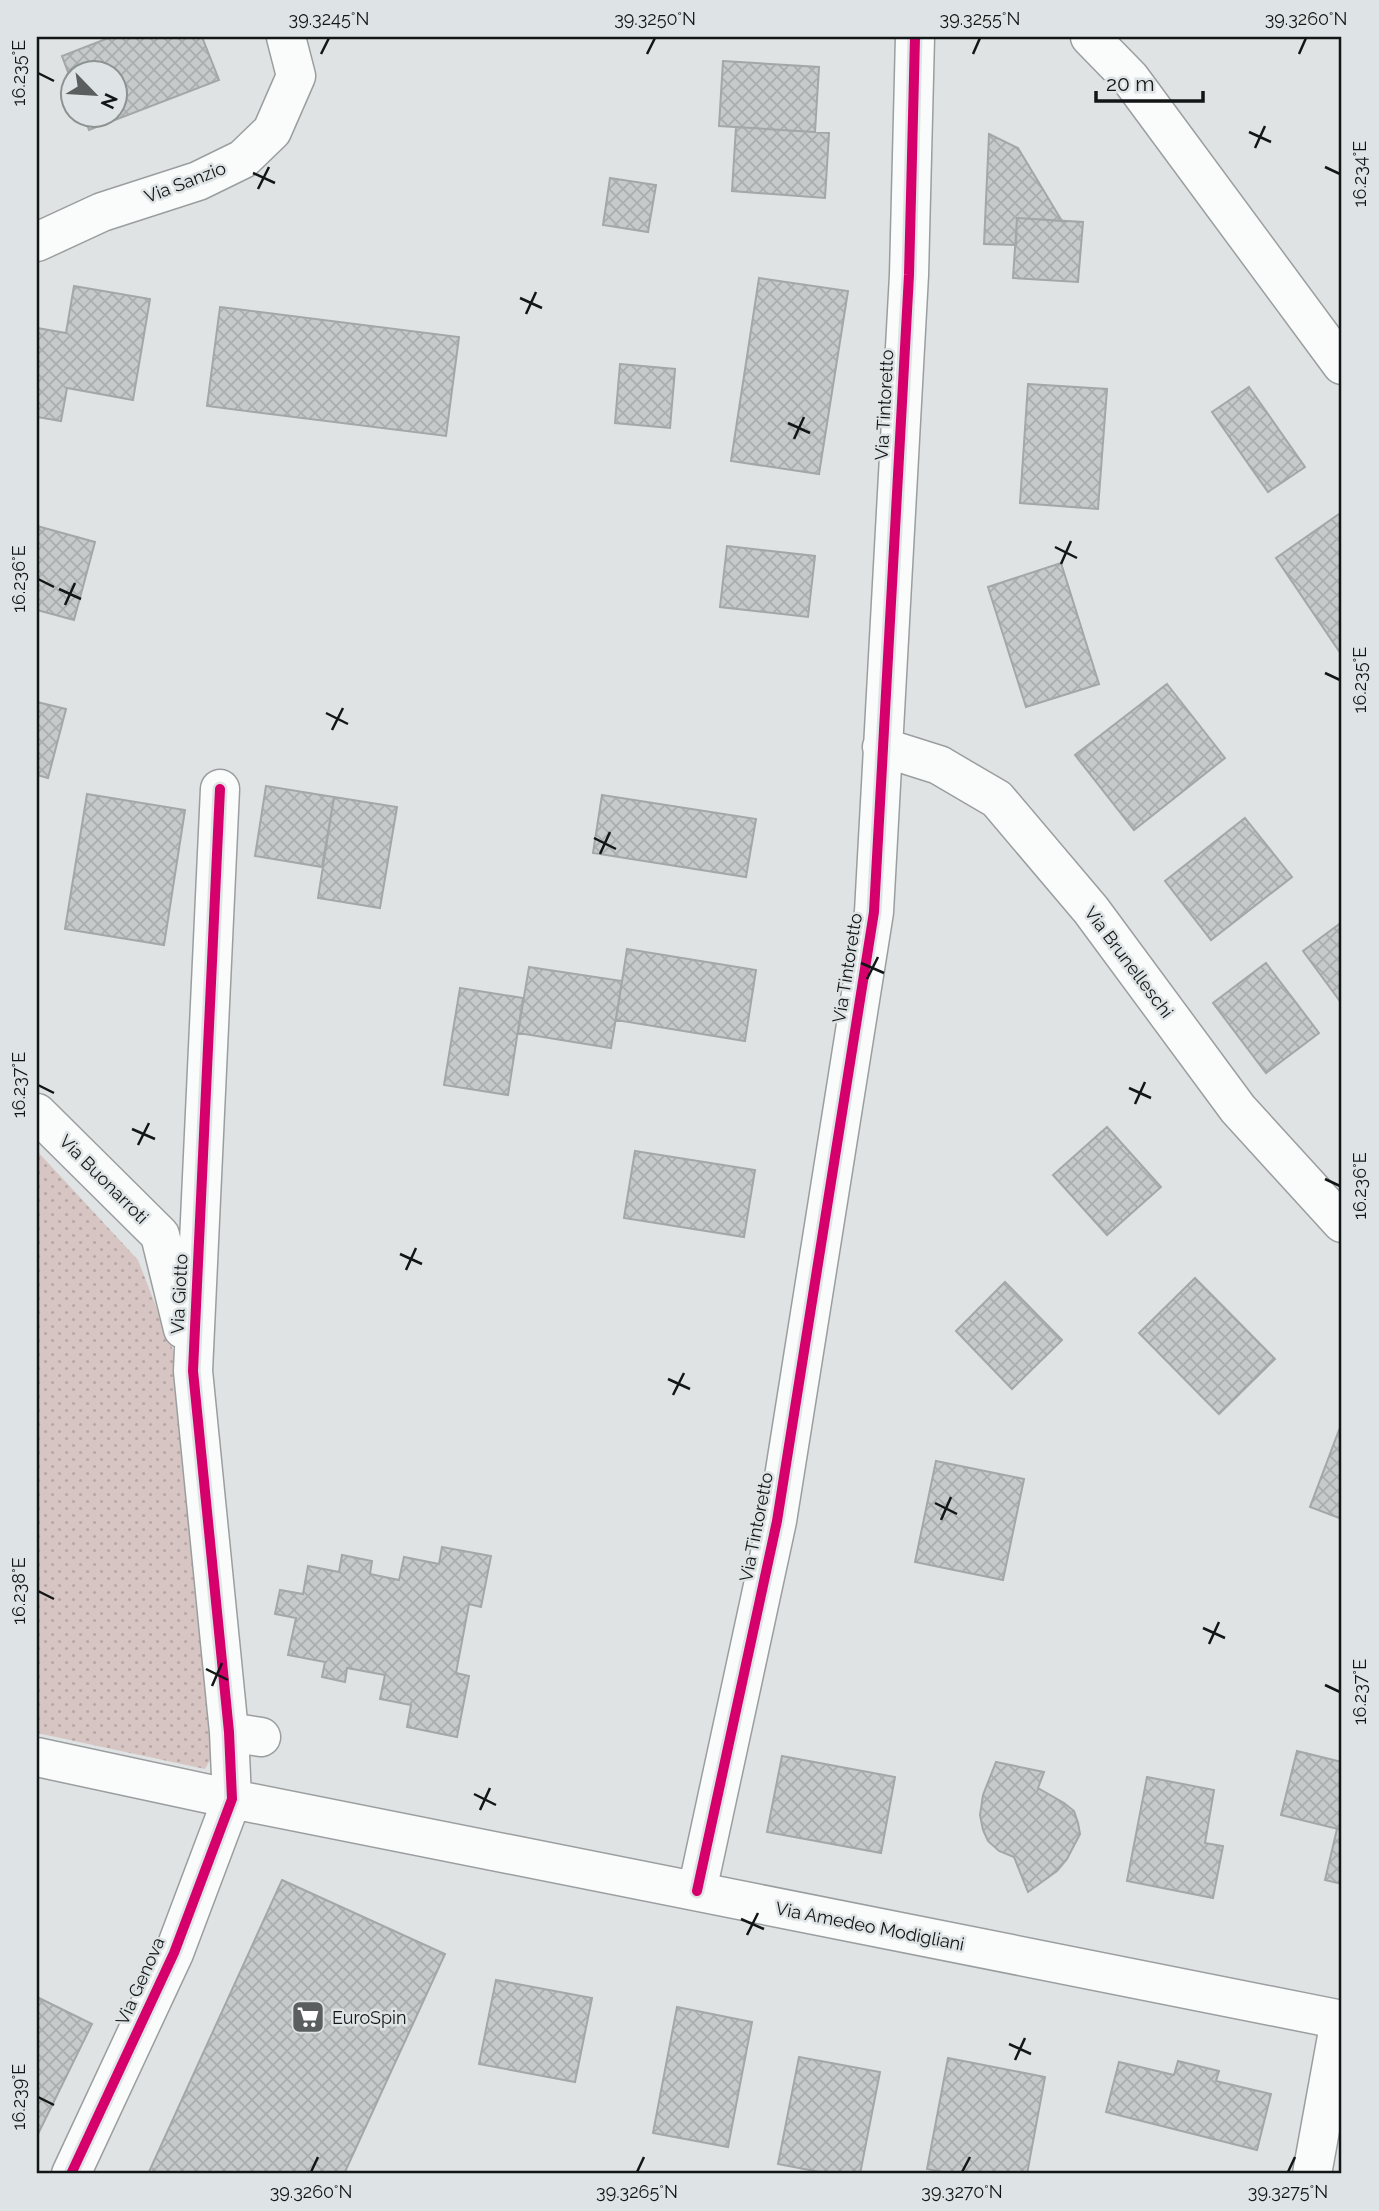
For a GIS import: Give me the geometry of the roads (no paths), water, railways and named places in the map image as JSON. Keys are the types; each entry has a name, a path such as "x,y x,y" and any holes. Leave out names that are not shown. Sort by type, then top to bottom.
{"street":[{"name":"Via Sanzio","path":"37,242 102,212 198,181 243,159 272,131 296,76 286,37"},
{"name":"Via Tintoretto","path":"697,1892 777,1521 874,912 909,275 915,37"},
{"path":"1090,37 1130,78 1342,365"},
{"name":"Via Brunelleschi","path":"882,747 939,765 997,799 1091,910 1238,1109 1342,1223"},
{"name":"Via Giotto","path":"220,789 193,1371 245,1735 232,1799"},
{"name":"Via Buonarroti","path":"37,1113 160,1235 193,1371"},
{"name":"Via Amedeo Modigliani","path":"37,1757 232,1799 1341,2020"},
{"name":"Via Genova","path":"71,2174 174,1953 232,1799"},
{"path":"1312,2174 1341,2020"}],"place":[{"name":"EuroSpin","path":"308,2017"}]}
